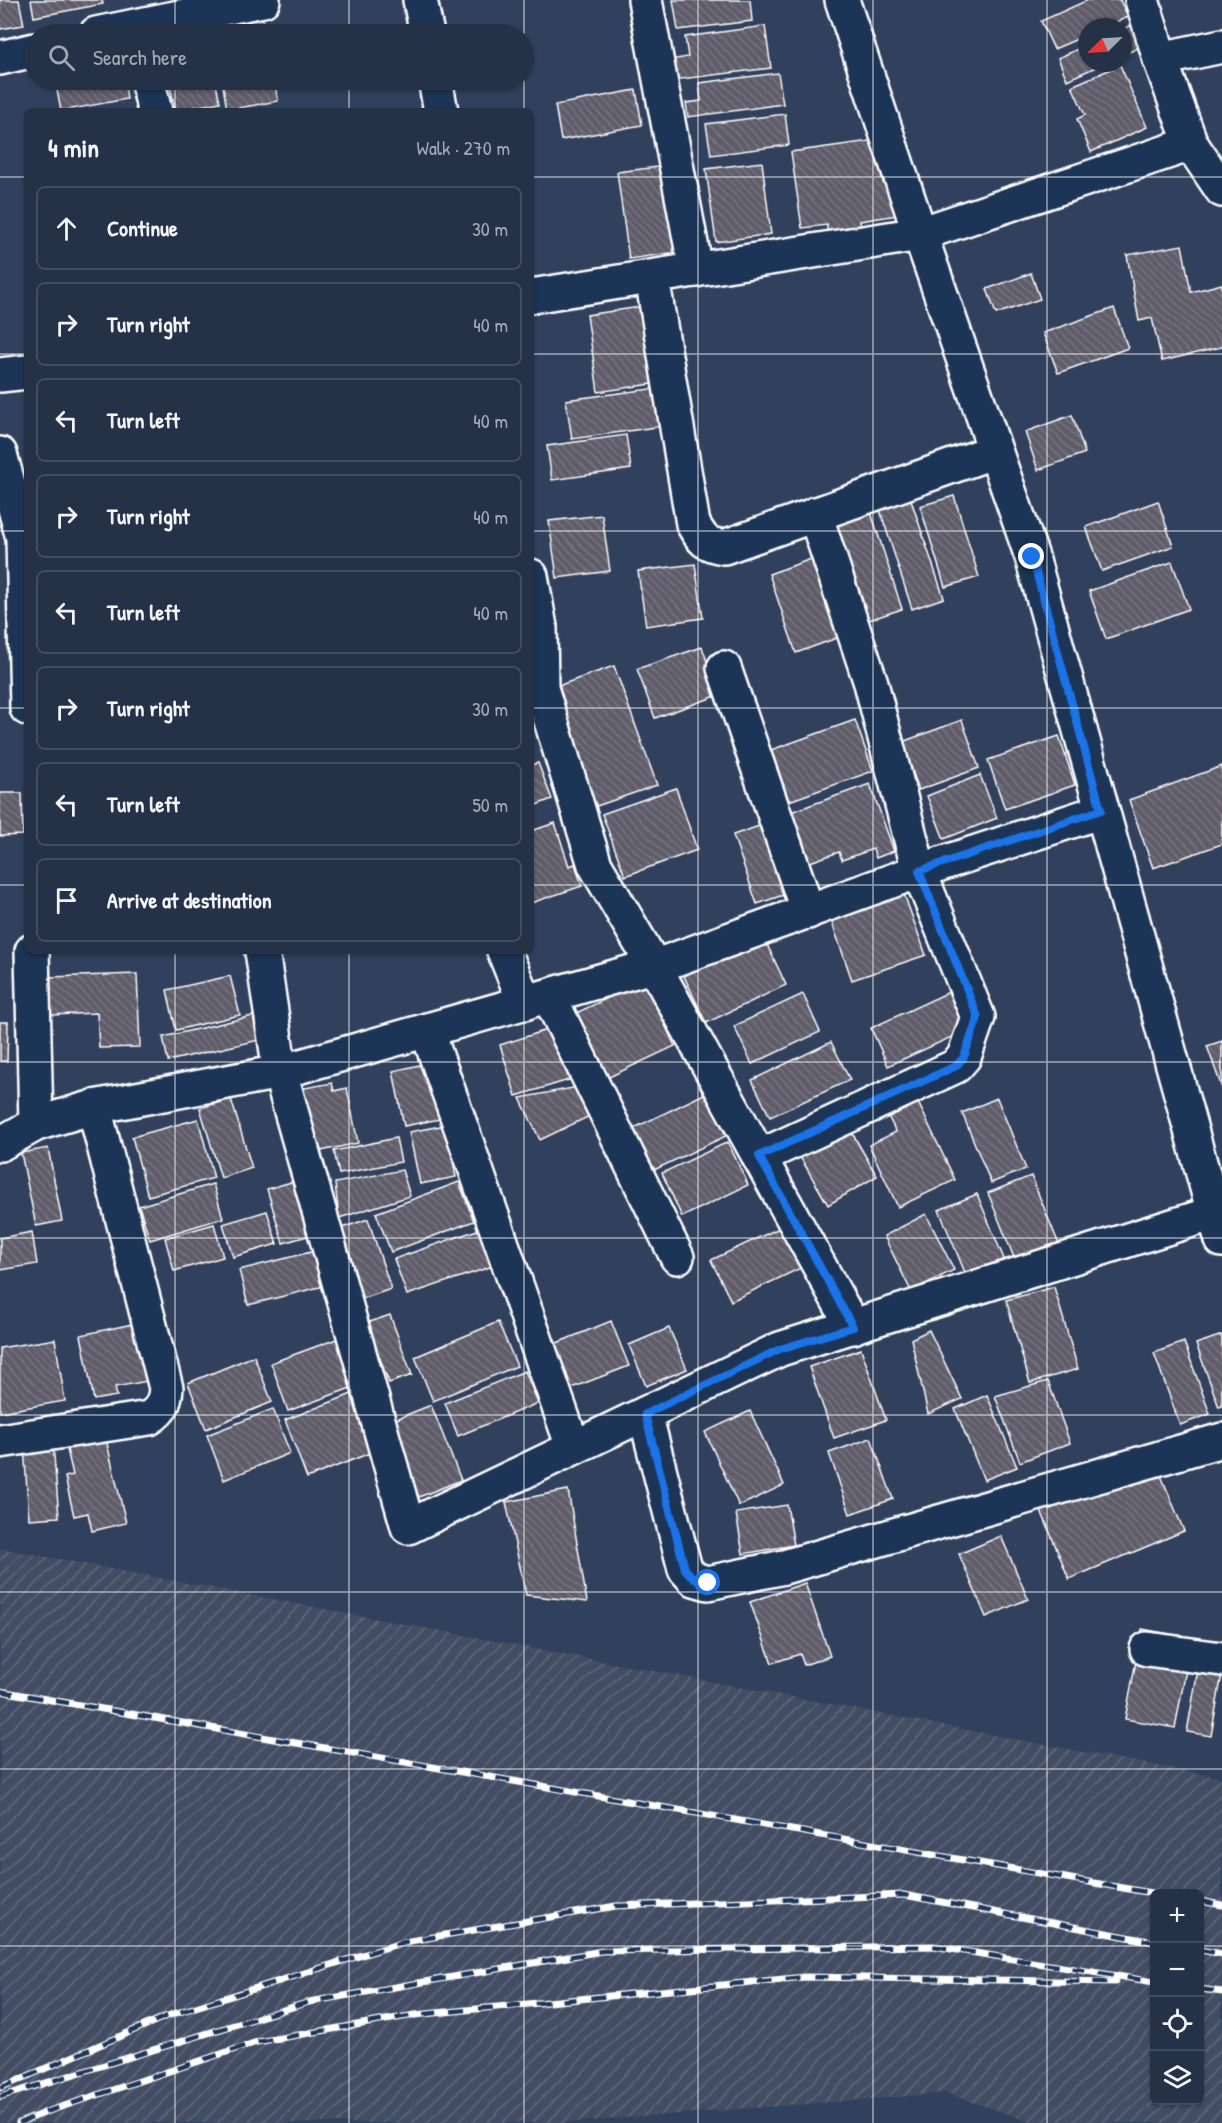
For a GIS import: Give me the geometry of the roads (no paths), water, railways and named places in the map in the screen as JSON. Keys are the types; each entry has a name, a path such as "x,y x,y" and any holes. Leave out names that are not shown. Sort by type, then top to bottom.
{"street":[{"path":"132,20 263,0"},
{"path":"420,0 425,24"},
{"path":"645,0 696,270"},
{"path":"262,954 280,1072 408,1527 780,1349 1218,1227 1032,557 842,0"},
{"path":"1142,0 1160,59 1191,144 1222,190"},
{"path":"1160,59 1222,46"},
{"path":"0,58 24,52"},
{"path":"150,90 154,108"},
{"path":"437,90 440,108"},
{"path":"534,297 920,234 1191,144"},
{"path":"652,277 693,524 701,538 708,544 724,547 995,451"},
{"path":"0,375 24,372"},
{"path":"0,454 23,538 24,580"},
{"path":"759,1156 956,1066 964,1057 978,1017 919,871 871,683 815,514"},
{"path":"534,593 540,627 536,690 595,865 654,966 853,1327"},
{"path":"724,668 808,912"},
{"path":"0,1144 36,1124 94,1107 280,1072 654,966 919,871 1101,810"},
{"path":"32,954 36,1124"},
{"path":"506,954 537,999 678,1257"},
{"path":"427,1030 573,1447"},
{"path":"0,1441 150,1418 160,1411 165,1400 166,1388 94,1107"},
{"path":"645,1414 685,1569 694,1579 708,1583 784,1567 1222,1440"},
{"path":"1147,1648 1222,1659"}],"railway":[{"path":"0,1691 1150,1893"},
{"path":"0,2088 167,2016 404,1942 616,1906 904,1895 1150,1941"},
{"path":"1204,1902 1222,1905"},
{"path":"0,2097 309,2002 602,1951 933,1946 1150,1981"},
{"path":"1204,1951 1222,1954"},
{"path":"19,2123 257,2042 415,2015 805,1977 1115,1982"},
{"path":"1204,1990 1222,1992"}]}
